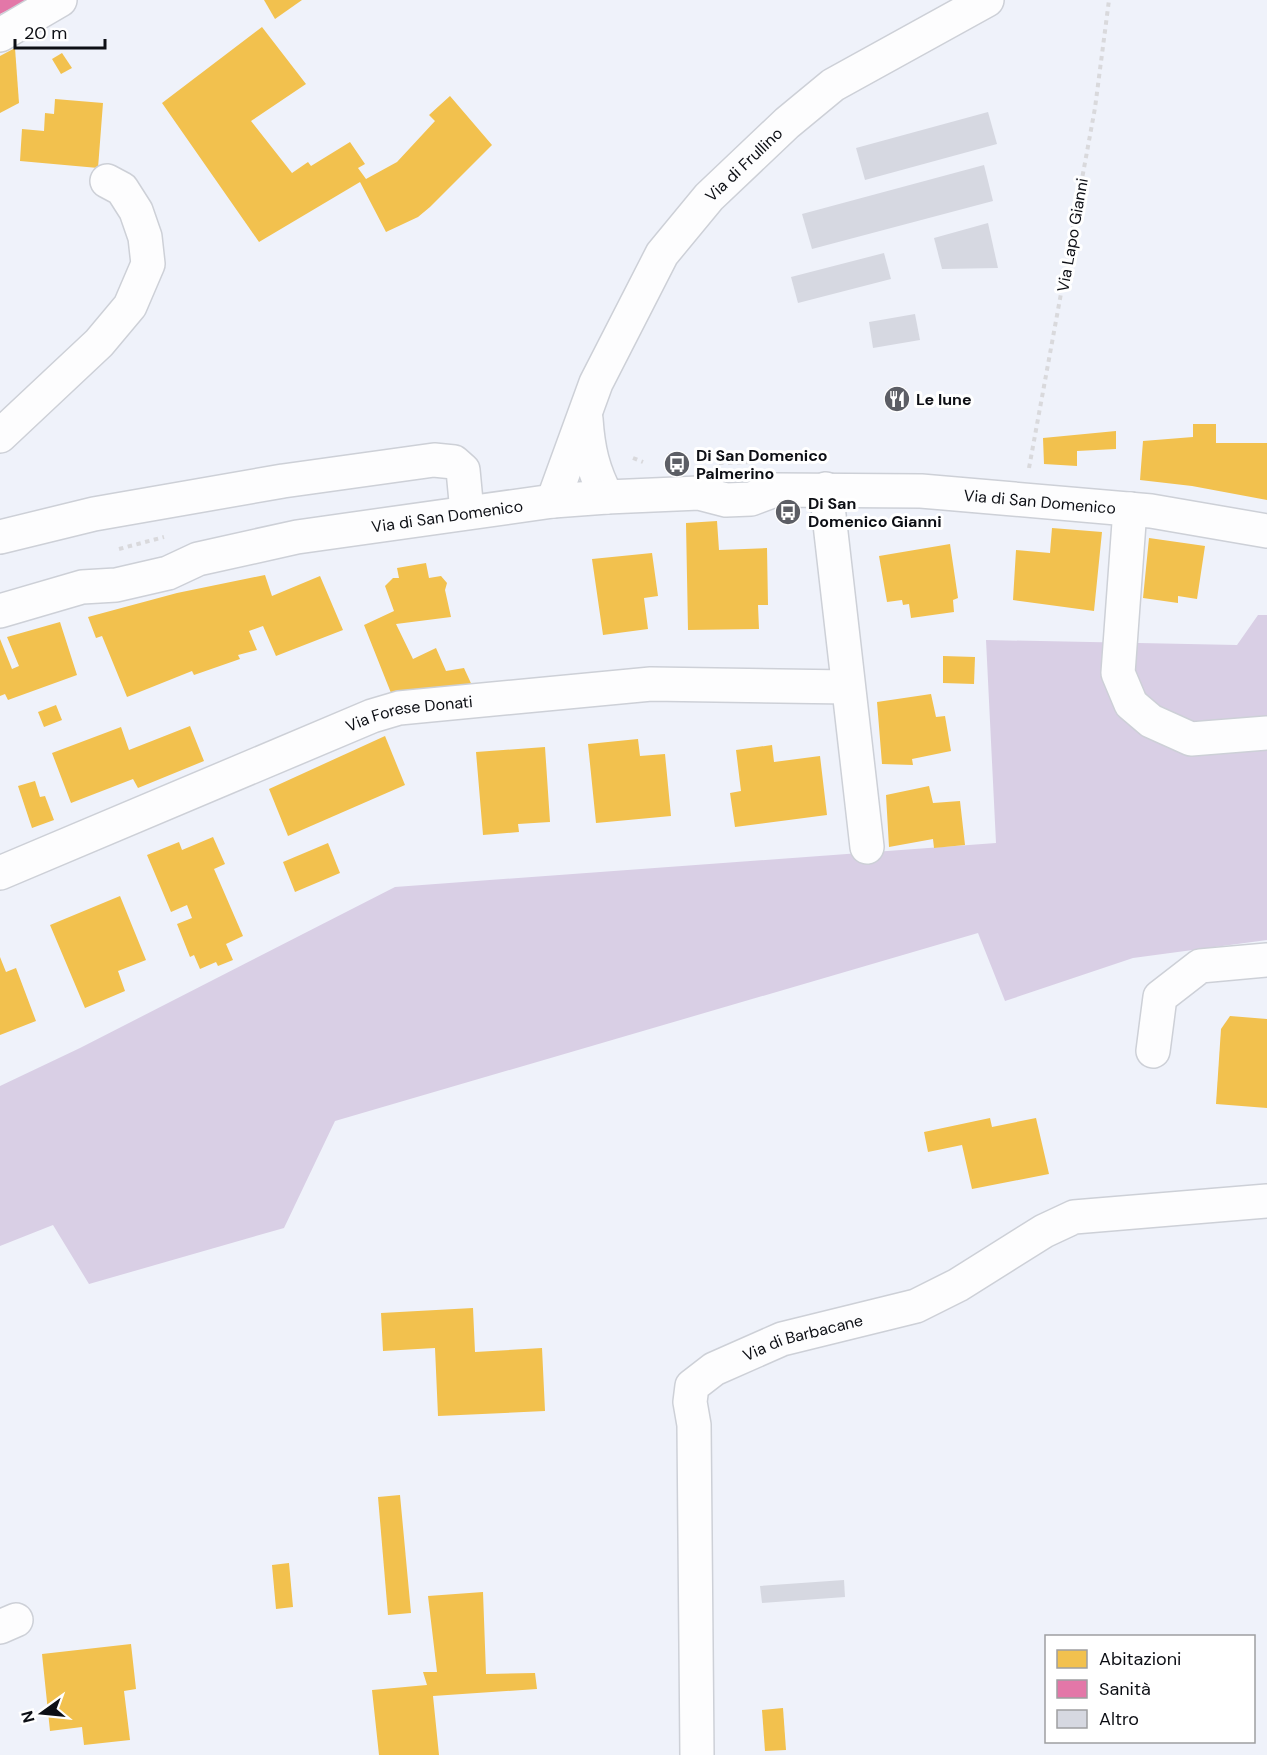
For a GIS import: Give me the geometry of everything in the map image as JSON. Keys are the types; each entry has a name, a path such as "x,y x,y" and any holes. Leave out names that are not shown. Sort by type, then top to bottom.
{"street":[{"path":"0,35 60,0"},
{"name":"Via di Frullino","path":"553,501 596,383 662,254 709,197 787,123 833,85 987,0"},
{"path":"0,436 105,335 130,306 148,264 145,237 136,211 122,189 107,181"},
{"name":"Via di Frullino","path":"585,412 591,462 607,497"},
{"path":"0,537 118,510 294,479 434,460 454,462 463,470 467,512"},
{"name":"Via di San Domenico","path":"0,610 82,587 116,585 168,573 198,559 297,537 553,501 699,493 727,481 753,480 775,490 921,491 1130,509 1267,531"},
{"path":"826,489 867,847"},
{"path":"1130,509 1118,673 1131,704 1151,721 1191,739 1267,733"},
{"name":"Via Forese Donati","path":"0,873 372,716 399,708 651,684 848,687"},
{"path":"1153,1051 1160,997 1200,966 1267,960"},
{"name":"Via di Barbacane","path":"697,1755 694,1425 690,1402 692,1386 714,1369 782,1339 916,1306 958,1285 1044,1231 1074,1217 1267,1201"}],"path":[{"name":"Via Lapo Gianni","path":"1029,469 1095,108 1109,0"}],"shaded area":[{"path":"1258,615 1267,615 1267,940 1133,958 1005,1001 978,933 335,1121 284,1228 89,1284 53,1225 0,1246 0,1086 80,1048 395,887 996,843 986,640 1237,645"}],"building: Abitazioni":[{"path":"264,0 302,0 275,19"},
{"path":"262,27 306,84 251,121 292,173 308,162 311,166 350,142 365,164 358,168 366,179 397,162 435,121 429,115 450,96 492,145 418,217 386,232 360,182 259,242 162,103"},
{"path":"15,48 19,103 0,113 0,56"},
{"path":"62,53 72,68 61,74 52,59"},
{"path":"55,99 103,103 98,168 20,161 22,129 44,131 45,113 54,114"},
{"path":"1193,424 1216,424 1216,443 1267,443 1267,500 1192,486 1140,480 1143,441 1193,437"},
{"path":"1116,431 1116,449 1077,451 1077,466 1044,464 1043,438"},
{"path":"717,521 719,550 767,548 768,605 758,605 759,629 688,630 686,523"},
{"path":"1052,528 1102,532 1094,611 1013,600 1016,550 1050,553"},
{"path":"1149,538 1205,546 1197,599 1178,596 1178,603 1143,598"},
{"path":"950,544 958,598 953,600 954,612 911,618 909,604 903,605 902,600 887,602 879,556"},
{"path":"652,553 658,596 644,598 648,629 603,635 592,559"},
{"path":"426,563 429,578 441,576 447,583 445,590 451,617 396,624 413,659 436,648 446,671 464,668 475,692 393,698 364,625 394,611 385,586 393,578 399,578 397,568"},
{"path":"265,575 272,596 320,576 343,630 276,656 263,626 249,631 257,650 238,655 240,659 194,675 192,671 127,697 102,636 96,638 88,617 177,593"},
{"path":"60,622 77,675 8,700 5,694 0,696 0,639 12,669 19,666 7,637"},
{"path":"943,656 975,657 974,684 943,683"},
{"path":"931,694 936,717 945,716 951,751 912,759 913,765 882,764 877,702"},
{"path":"56,705 62,720 44,727 38,712"},
{"path":"190,726 204,761 138,788 133,779 71,803 52,753 121,727 129,750"},
{"path":"385,736 405,785 288,836 269,789"},
{"path":"638,739 640,756 665,754 671,816 596,823 588,744"},
{"path":"772,745 774,762 820,756 827,815 735,827 730,793 741,791 736,750"},
{"path":"545,747 550,822 518,824 519,832 483,835 476,752"},
{"path":"35,781 40,797 45,796 54,820 32,828 18,786"},
{"path":"929,786 933,803 960,801 965,845 934,848 933,839 889,847 886,795"},
{"path":"213,837 225,864 214,869 243,936 226,944 233,960 218,966 216,962 200,969 194,955 190,957 177,924 192,918 187,905 171,912 147,855 179,842 182,850"},
{"path":"328,843 340,873 295,892 283,862"},
{"path":"120,896 146,960 118,971 125,991 85,1008 50,925"},
{"path":"0,957 6,972 16,968 36,1021 0,1035"},
{"path":"1230,1016 1267,1019 1267,1108 1216,1104 1221,1029"},
{"path":"990,1118 992,1127 1036,1118 1049,1174 972,1189 962,1145 928,1152 924,1132"},
{"path":"473,1308 475,1352 542,1348 545,1411 438,1416 435,1348 383,1351 381,1313"},
{"path":"400,1495 411,1613 388,1615 378,1497"},
{"path":"289,1563 293,1607 276,1609 272,1565"},
{"path":"483,1592 486,1674 535,1673 537,1689 433,1696 439,1755 379,1755 372,1690 427,1685 423,1672 437,1672 428,1596"},
{"path":"131,1644 136,1689 124,1691 130,1740 84,1745 82,1727 50,1731 42,1654"},
{"path":"783,1708 786,1750 765,1751 762,1710"}],"building: Sanità":[{"path":"0,0 29,0 0,14"}],"building: Altro":[{"path":"988,112 997,144 865,180 856,148"},
{"path":"984,165 993,201 812,249 802,214"},
{"path":"988,223 998,268 942,269 934,238"},
{"path":"884,253 891,279 798,303 791,277"},
{"path":"915,314 920,340 873,348 869,322"},
{"path":"844,1580 845,1597 762,1603 760,1586"}],"place":[{"name":"Le lune","path":"897,399"},
{"name":"Di San Domenico Palmerino","path":"677,464"},
{"name":"Di San Domenico Gianni","path":"788,512"}]}
